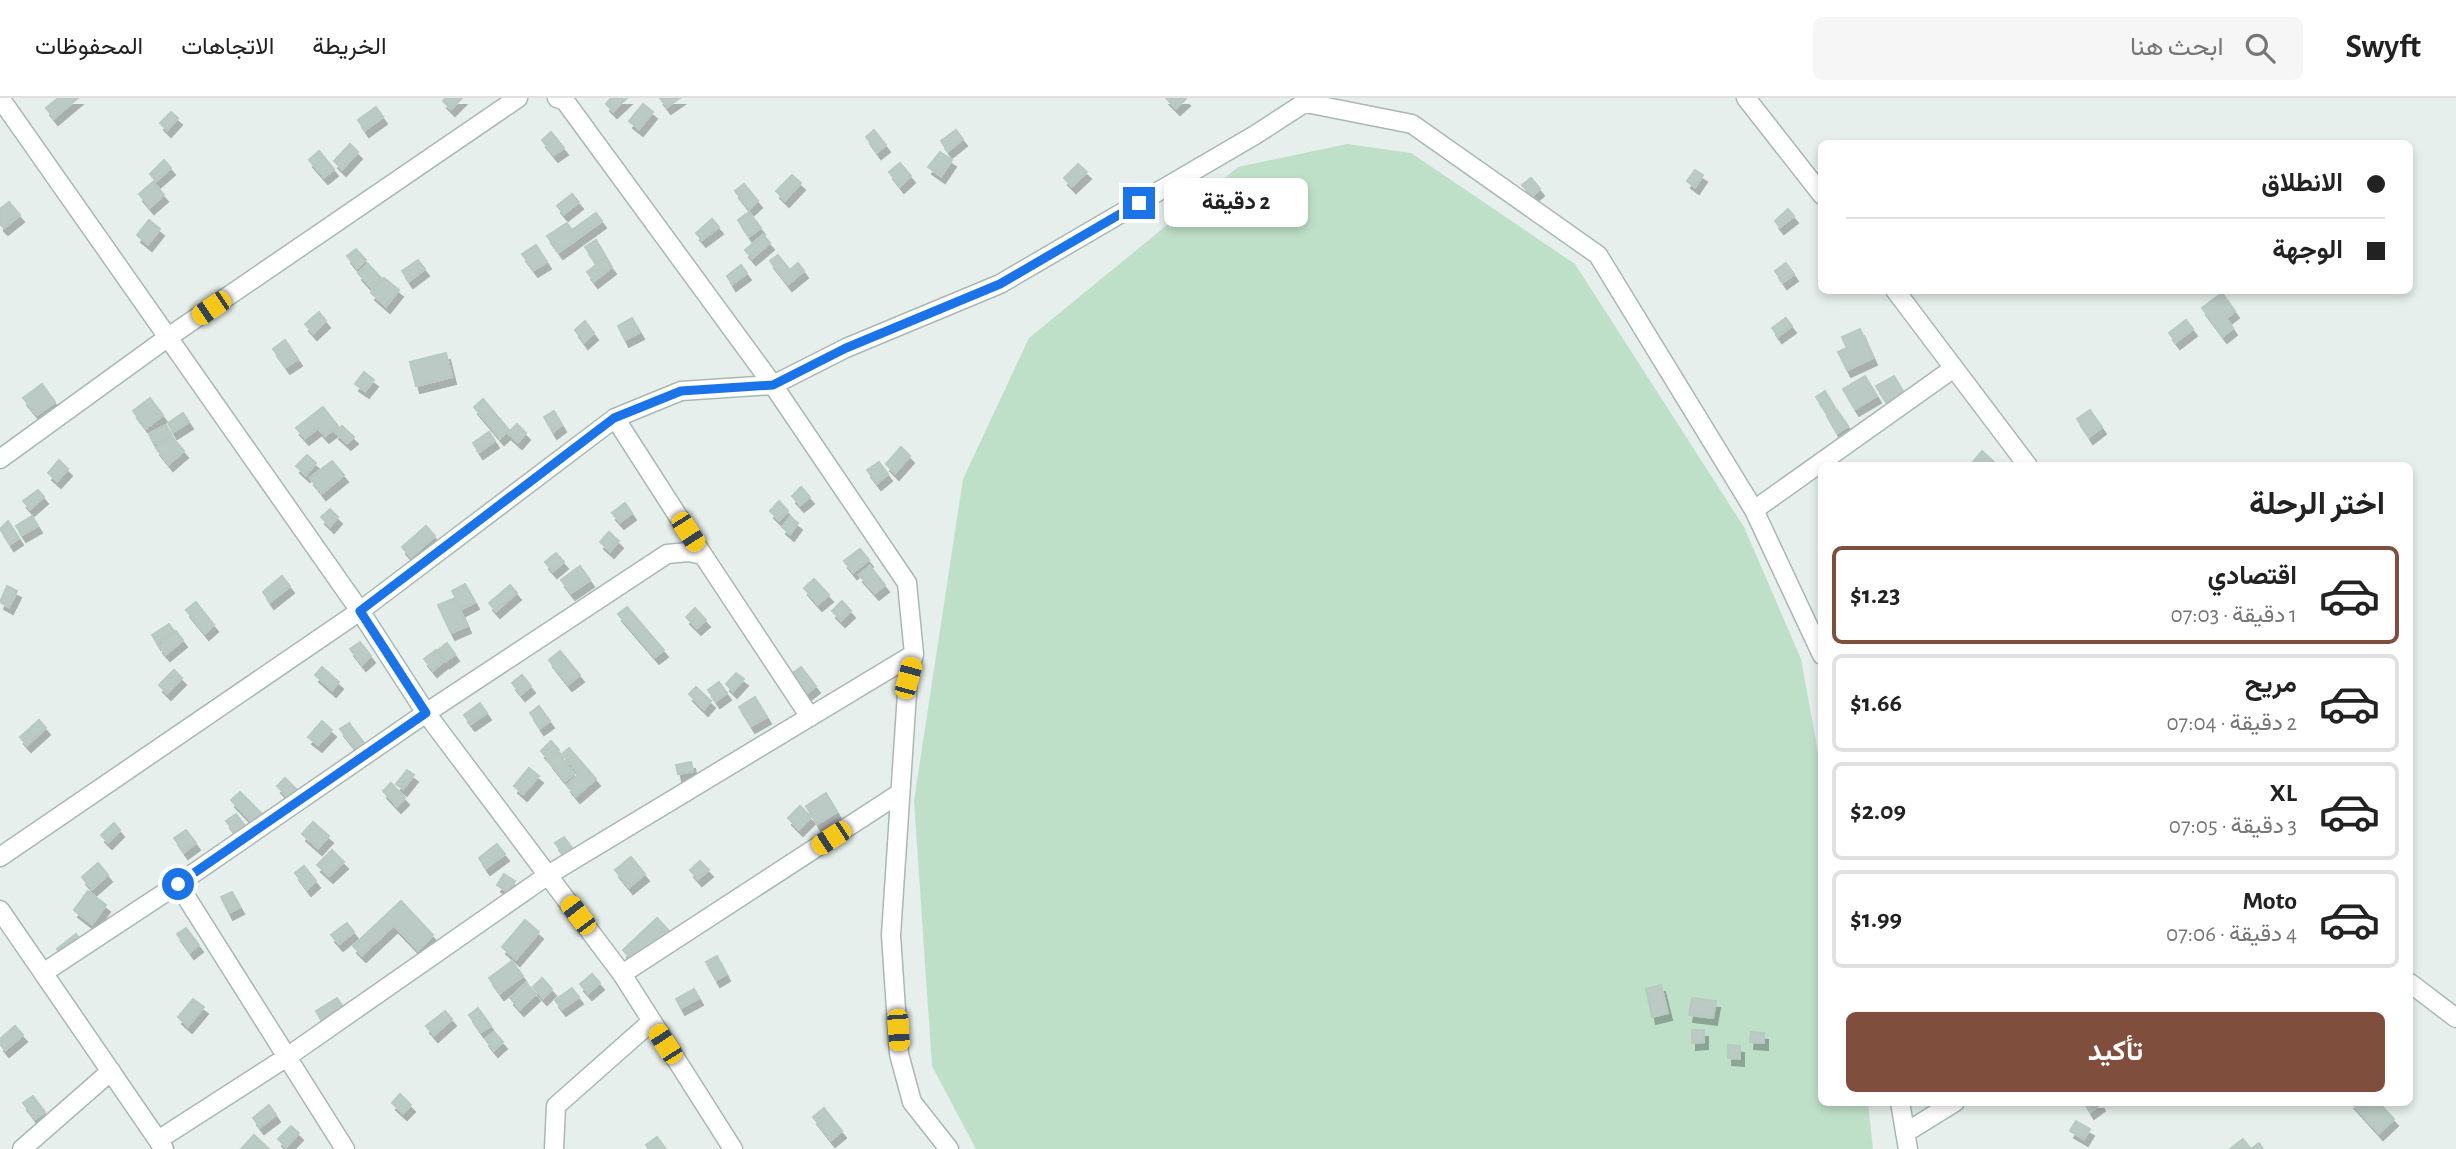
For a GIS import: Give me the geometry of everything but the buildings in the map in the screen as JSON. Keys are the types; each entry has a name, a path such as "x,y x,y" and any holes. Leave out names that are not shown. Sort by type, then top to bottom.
{"street":[{"path":"0,98 360,611 426,713 622,974 733,1149"},
{"path":"0,459 167,338 518,98"},
{"path":"557,98 565,101 773,385 907,583 914,654 908,678 891,935 899,1054 912,1102 949,1149"},
{"path":"1746,98 1818,190"},
{"path":"0,857 360,611 614,418 681,391 773,385 846,348 1000,284 1309,101 1412,124 1598,256 1754,510 1818,646"},
{"path":"1898,294 2025,462"},
{"path":"1822,462 1954,368"},
{"path":"614,418 810,717"},
{"path":"1754,510 1818,465"},
{"path":"43,973 178,884 426,713 667,554 688,552 703,555"},
{"path":"0,911 161,1144 548,875 914,654"},
{"path":"622,974 900,793"},
{"path":"178,884 345,1149"},
{"path":"2413,985 2456,1018"},
{"path":"554,1149 556,1106 651,1023"},
{"path":"22,1149 111,1071"},
{"path":"1901,1106 1906,1141 1950,1106"}],"green space":[{"path":"1347,144 1411,153 1575,264 1744,527 1801,659 1818,752 1818,1106 1868,1106 1873,1149 976,1149 932,1066 914,801 963,479 1029,338 1238,167"}],"route":[{"path":"178,884 426,713 360,611 614,418 681,391 773,385 846,348 1000,284 1139,203"}]}
